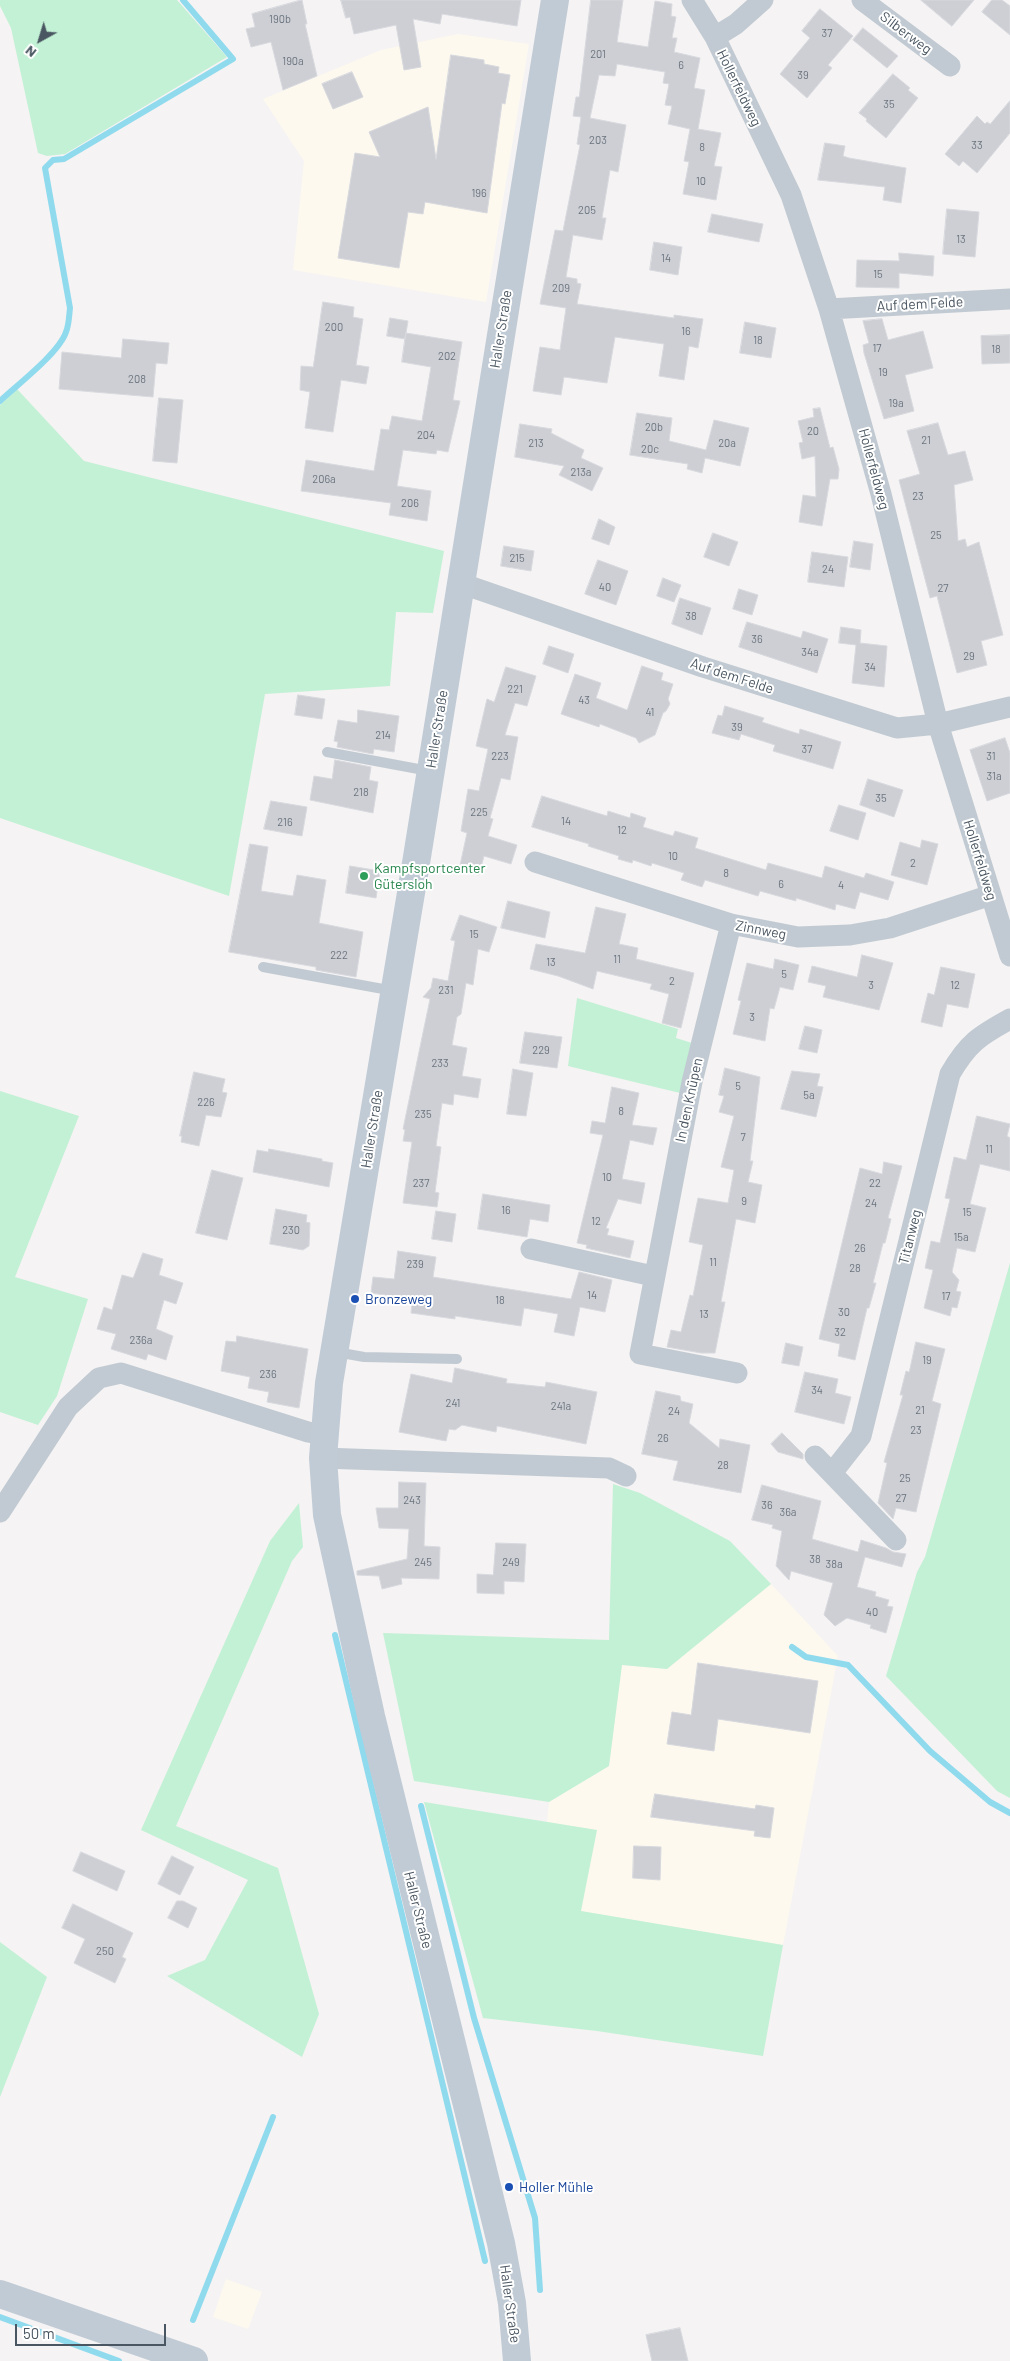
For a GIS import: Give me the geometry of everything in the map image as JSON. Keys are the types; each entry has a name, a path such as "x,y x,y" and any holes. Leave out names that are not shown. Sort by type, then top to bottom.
{"street":[{"name":"Haller Straße","path":"517,2361 512,2303 501,2242 371,1716 327,1515 324,1447 334,1352 555,0"},
{"name":"Hollerfeldweg","path":"692,0 715,37 791,195 829,308 881,494 938,724 1010,956"},
{"path":"715,37 736,24 763,0"},
{"name":"Silberweg","path":"862,0 950,66"},
{"name":"Auf dem Felde","path":"829,308 1010,299"},
{"name":"Auf dem Felde","path":"460,583 703,667 898,728 938,724 1010,707"},
{"name":"Zinnweg","path":"535,862 731,924 798,937 850,935 890,928 991,895"},
{"name":"In den Knüpen","path":"731,924 692,1082 640,1354 737,1373"},
{"name":"Titanweg","path":"832,1473 861,1436 950,1074 962,1053 980,1035 1010,1019"},
{"path":"531,1249 654,1276"},
{"path":"0,1512 68,1407 98,1378 121,1373 308,1432 324,1447 609,1468 626,1476"},
{"path":"815,1456 896,1540"},
{"path":"0,2294 194,2361"}],"lane":[{"path":"327,752 430,772"},
{"path":"263,967 394,992"},
{"path":"334,1352 364,1357 457,1358"}],"shaded area":[{"path":"458,34 529,44 486,302 293,270 304,161 263,99 381,50"},
{"path":"771,1584 838,1656 783,1945 580,1911 596,1830 547,1822 549,1802 609,1766 622,1665 667,1669"},
{"path":"226,2279 262,2292 248,2329 213,2317"}],"green space":[{"path":"0,0 177,0 227,57 65,154 47,156 38,153 11,28 0,6"},
{"path":"17,389 84,461 444,551 433,613 396,612 390,686 265,694 229,896 0,818 0,405"},
{"path":"577,998 678,1029 676,1038 692,1043 680,1093 568,1066"},
{"path":"0,1091 79,1116 15,1277 88,1299 57,1396 38,1425 0,1412"},
{"path":"1010,1263 1010,1798 997,1791 886,1676 917,1572 925,1557"},
{"path":"613,1484 640,1493 730,1541 771,1584 667,1669 622,1665 609,1766 549,1802 414,1781 383,1633 609,1640"},
{"path":"299,1503 303,1547 292,1561 176,1826 278,1868 319,2014 302,2057 167,1976 205,1960 248,1880 141,1830 270,1541"},
{"path":"424,1802 597,1830 581,1911 783,1945 763,2056 597,2031 483,2018"},
{"path":"0,1942 47,1977 0,2097"}],"building":[{"path":"302,0 307,24 305,24 317,76 283,90 271,42 251,47 246,29 255,27 252,14"},
{"path":"341,0 521,0 517,26 442,14 440,24 413,19 421,67 404,70 396,25 354,34 350,17 346,18"},
{"path":"591,0 623,0 617,42 648,47 655,1 672,4 671,16 676,17 672,38 677,38 674,52 700,58 694,88 705,90 698,129 721,133 714,166 722,167 716,200 683,194 689,162 684,161 690,129 668,124 672,106 665,105 669,84 663,83 665,72 617,64 615,76 599,75 590,118 626,125 618,172 610,170 602,218 606,218 602,240 573,235 566,277 577,279 577,283 581,284 577,304 674,318 674,315 703,319 698,348 689,346 684,380 659,376 664,344 615,337 607,383 564,377 561,395 533,391 540,347 560,350 566,308 540,304 555,230 563,231 580,145 577,144 581,117 573,116 576,97 579,97"},
{"path":"921,0 974,0 952,26"},
{"path":"992,0 1002,0 1010,6 1010,35 982,12"},
{"path":"820,9 853,36 828,65 832,68 807,98 780,74 810,38 802,31"},
{"path":"863,28 898,56 887,68 853,40"},
{"path":"451,55 484,60 484,64 499,67 498,73 510,75 505,104 502,103 487,213 425,202 423,214 408,212 399,268 338,258 355,153 380,157 369,132 428,107 436,159"},
{"path":"352,72 363,97 333,109 322,84"},
{"path":"893,74 910,88 908,90 918,98 886,138 859,113"},
{"path":"1010,101 1010,133 977,173 963,161 959,166 945,154 977,116 985,124 987,122 990,124"},
{"path":"825,143 845,146 843,156 849,158 906,168 901,203 883,200 885,187 818,180"},
{"path":"947,209 979,212 975,257 943,254"},
{"path":"712,214 763,224 759,242 708,232"},
{"path":"654,242 682,247 678,275 650,270"},
{"path":"899,253 934,256 933,276 899,273 899,288 856,287 857,260 899,261"},
{"path":"323,302 354,307 353,317 363,319 356,365 369,367 366,384 341,380 333,432 305,428 310,392 300,390 301,366 313,367"},
{"path":"390,318 408,321 405,339 387,336"},
{"path":"882,319 888,340 923,331 933,368 905,375 914,411 884,419 863,345 869,343 863,321"},
{"path":"745,322 776,328 771,358 740,353"},
{"path":"406,333 462,342 453,400 460,401 448,452 437,450 436,454 403,450 397,486 431,491 427,521 389,515 391,503 301,491 306,460 374,471 381,429 389,430 392,416 422,421 431,367 402,362"},
{"path":"1010,335 1010,363 982,364 981,336"},
{"path":"123,339 169,343 167,364 156,363 153,397 59,389 62,352 121,358"},
{"path":"159,398 183,400 177,463 153,461"},
{"path":"820,408 830,448 833,447 839,469 838,479 830,479 822,526 799,522 803,495 816,497 815,456 802,459 799,443 803,442 798,421 814,417 813,409"},
{"path":"637,413 672,418 669,441 706,450 714,420 749,428 740,466 705,458 702,473 687,469 688,464 630,455"},
{"path":"938,423 948,455 965,451 973,480 954,485 958,541 965,539 967,547 979,542 1003,635 981,641 987,665 957,673 937,596 930,598 899,480 920,474 907,431"},
{"path":"520,424 552,429 551,433 584,450 581,458 603,468 592,491 559,475 564,466 515,457"},
{"path":"599,519 615,527 609,545 592,539"},
{"path":"713,533 738,542 729,566 704,557"},
{"path":"854,541 873,544 870,570 850,567"},
{"path":"504,546 534,551 531,571 501,566"},
{"path":"812,552 848,557 844,587 808,582"},
{"path":"598,560 628,571 616,605 585,594"},
{"path":"663,578 681,585 674,602 657,596"},
{"path":"739,589 758,595 752,615 733,609"},
{"path":"680,598 711,608 702,635 672,624"},
{"path":"747,622 801,638 803,631 828,639 817,673 739,647"},
{"path":"841,627 861,630 860,643 887,646 884,687 852,683 856,645 839,643"},
{"path":"549,646 574,654 568,673 543,664"},
{"path":"642,666 663,673 661,680 673,684 668,699 670,704 663,713 655,735 639,743 636,738 600,724 599,727 561,714 575,674 601,683 596,698 627,710"},
{"path":"506,667 536,676 527,706 515,703 505,735 518,737 510,780 501,778 490,818 493,819 488,836 517,845 511,864 484,856 479,875 459,870 467,833 461,831 468,789 479,791 488,749 476,746 487,699 494,702"},
{"path":"298,695 325,699 322,719 295,715"},
{"path":"725,706 764,718 762,722 799,734 800,729 841,742 833,769 773,751 775,745 741,734 739,740 712,733 718,715 722,716"},
{"path":"358,710 399,716 394,752 374,749 373,754 337,747 338,742 334,741 338,720 357,723"},
{"path":"1005,738 1010,753 1010,793 987,801 970,750"},
{"path":"335,760 371,767 369,780 378,782 373,813 310,800 314,776 332,779"},
{"path":"868,779 903,790 894,817 860,805"},
{"path":"542,796 607,816 608,811 630,818 631,813 646,818 643,827 673,836 675,831 698,838 695,848 766,870 768,863 822,878 825,866 864,878 866,873 894,882 888,900 860,892 855,909 836,904 835,910 796,898 796,901 760,891 758,896 705,880 702,887 681,880 684,873 652,863 651,866 633,860 632,863 618,859 619,856 588,846 589,844 532,827"},
{"path":"271,801 307,807 302,836 264,829"},
{"path":"839,805 866,813 858,840 830,831"},
{"path":"922,840 938,844 927,885 891,875 900,842 920,848"},
{"path":"250,844 268,847 261,891 293,896 297,875 326,880 319,923 363,932 356,977 316,970 316,967 229,952"},
{"name":"Kampfsportcenter Gütersloh","path":"350,866 380,871 376,898 346,893"},
{"path":"508,901 550,912 545,938 501,928"},
{"path":"596,907 626,914 619,944 638,948 636,959 694,973 681,1028 662,1023 669,994 650,989 652,984 597,971 593,989 558,976 530,969 536,944 585,953"},
{"path":"460,915 497,927 489,952 478,949 473,985 466,983 461,1014 457,1017 452,1045 467,1048 462,1076 481,1079 478,1098 454,1094 453,1105 442,1103 436,1146 441,1147 435,1192 439,1193 437,1207 403,1203 412,1142 403,1141 405,1130 403,1129 430,999 423,997 431,988 433,978 448,981 455,941 451,940"},
{"path":"862,955 893,963 879,1010 823,997 826,986 808,982 812,966 857,977"},
{"path":"775,959 799,965 793,990 780,987 774,1009 770,1008 765,1041 733,1034 741,1001 738,1000 747,963 773,969"},
{"path":"941,967 975,974 968,1008 947,1004 942,1027 921,1022 928,993 934,995"},
{"path":"805,1026 822,1030 817,1053 799,1049"},
{"path":"525,1032 562,1037 557,1068 520,1063"},
{"path":"725,1068 760,1077 750,1161 753,1161 748,1182 762,1185 755,1223 736,1219 721,1302 725,1302 715,1353 701,1353 667,1347 671,1330 681,1332 690,1295 693,1296 703,1245 689,1242 698,1198 728,1203 734,1170 721,1167 734,1116 719,1112 724,1096 719,1095"},
{"path":"513,1069 533,1073 526,1116 507,1114"},
{"path":"792,1071 820,1074 817,1086 823,1087 816,1117 781,1109"},
{"path":"194,1072 225,1079 222,1092 227,1093 221,1117 206,1115 199,1146 181,1142 182,1136 180,1136"},
{"path":"612,1087 639,1093 632,1125 657,1128 653,1145 630,1140 622,1179 645,1183 641,1204 618,1199 606,1228 609,1229 607,1235 634,1241 630,1258 586,1248 587,1245 577,1243 603,1135 590,1133 592,1121 605,1123"},
{"path":"977,1116 1010,1124 1007,1136 1010,1138 1010,1171 980,1164 970,1204 986,1208 975,1252 957,1248 952,1272 959,1280 956,1291 961,1292 957,1308 952,1307 950,1316 924,1308 933,1270 925,1268 931,1241 940,1243 950,1199 945,1198 954,1157 966,1160"},
{"path":"269,1149 322,1159 322,1161 333,1163 329,1187 253,1172 257,1150 268,1152"},
{"path":"884,1162 902,1166 888,1218 891,1219 873,1283 876,1283 869,1308 867,1308 855,1360 838,1356 840,1344 819,1339 860,1168 882,1174"},
{"path":"212,1170 243,1178 227,1240 196,1233"},
{"path":"483,1194 550,1205 548,1222 530,1219 527,1237 478,1229"},
{"path":"276,1209 307,1215 306,1222 310,1223 309,1246 303,1250 270,1244"},
{"path":"436,1211 456,1214 452,1242 432,1239"},
{"path":"398,1251 436,1257 433,1277 571,1299 579,1272 612,1280 605,1312 580,1307 574,1336 554,1332 558,1314 524,1308 521,1326 455,1316 455,1319 411,1313 412,1303 391,1300 392,1296 371,1293 373,1277 394,1279"},
{"path":"143,1253 163,1259 159,1275 183,1283 176,1304 164,1300 156,1329 173,1336 166,1360 148,1354 146,1360 111,1349 116,1334 97,1329 104,1307 112,1310 122,1275 133,1278"},
{"path":"237,1336 308,1349 299,1408 267,1402 269,1392 248,1388 250,1377 221,1371 226,1341 236,1342"},
{"path":"916,1342 945,1349 932,1401 941,1404 916,1512 896,1508 893,1519 878,1503 887,1463 884,1462 903,1395 900,1395 906,1371 909,1372"},
{"path":"786,1343 803,1347 799,1366 782,1363"},
{"path":"455,1368 507,1379 506,1383 545,1387 546,1382 597,1392 586,1444 497,1426 496,1432 462,1425 455,1430 449,1429 446,1441 399,1432 411,1374 452,1383"},
{"path":"805,1372 838,1379 835,1393 851,1397 844,1424 795,1412"},
{"path":"656,1391 680,1396 681,1401 693,1404 689,1423 719,1448 720,1439 750,1445 741,1493 673,1480 678,1461 642,1454"},
{"path":"782,1433 803,1454 803,1459 778,1452 771,1444"},
{"path":"399,1482 426,1483 424,1546 440,1547 439,1579 401,1578 402,1584 382,1589 379,1576 357,1575 357,1571 407,1559 409,1529 379,1528 376,1508 398,1508"},
{"path":"762,1485 821,1501 812,1539 858,1552 861,1540 893,1552 906,1554 902,1567 865,1557 857,1587 876,1592 875,1596 889,1600 887,1606 893,1607 886,1633 870,1628 871,1625 847,1618 835,1626 824,1615 833,1583 791,1571 789,1580 776,1566 782,1531 772,1528 773,1525 752,1520"},
{"path":"496,1543 526,1544 524,1582 504,1581 504,1594 477,1593 477,1574 493,1575"},
{"path":"698,1663 818,1681 810,1733 718,1719 714,1751 667,1744 672,1712 691,1715"},
{"path":"655,1794 755,1809 756,1805 774,1808 770,1838 754,1836 755,1831 651,1817"},
{"path":"634,1846 661,1847 660,1880 633,1878"},
{"path":"81,1852 125,1871 117,1891 73,1871"},
{"path":"172,1856 194,1867 180,1895 158,1884"},
{"path":"177,1901 183,1901 197,1908 188,1928 168,1918"},
{"path":"73,1904 133,1933 122,1957 126,1959 115,1983 74,1963 85,1939 62,1928"},
{"path":"680,2328 688,2361 652,2361 646,2335"}],"waterway":[{"path":"0,401 47,359 62,340 68,326 70,308 45,168 53,160 64,159 233,59 183,0"},
{"path":"335,1635 485,2261"},
{"path":"792,1647 806,1657 848,1665 930,1751 990,1802 1010,1813"},
{"path":"421,1806 474,2018 535,2218 540,2290"},
{"path":"193,2320 273,2117"},
{"path":"0,2317 119,2361"}],"place":[{"name":"Kampfsportcenter Gütersloh","path":"364,876"},
{"name":"Bronzeweg","path":"355,1299"},
{"name":"Holler Mühle","path":"509,2187"}]}
